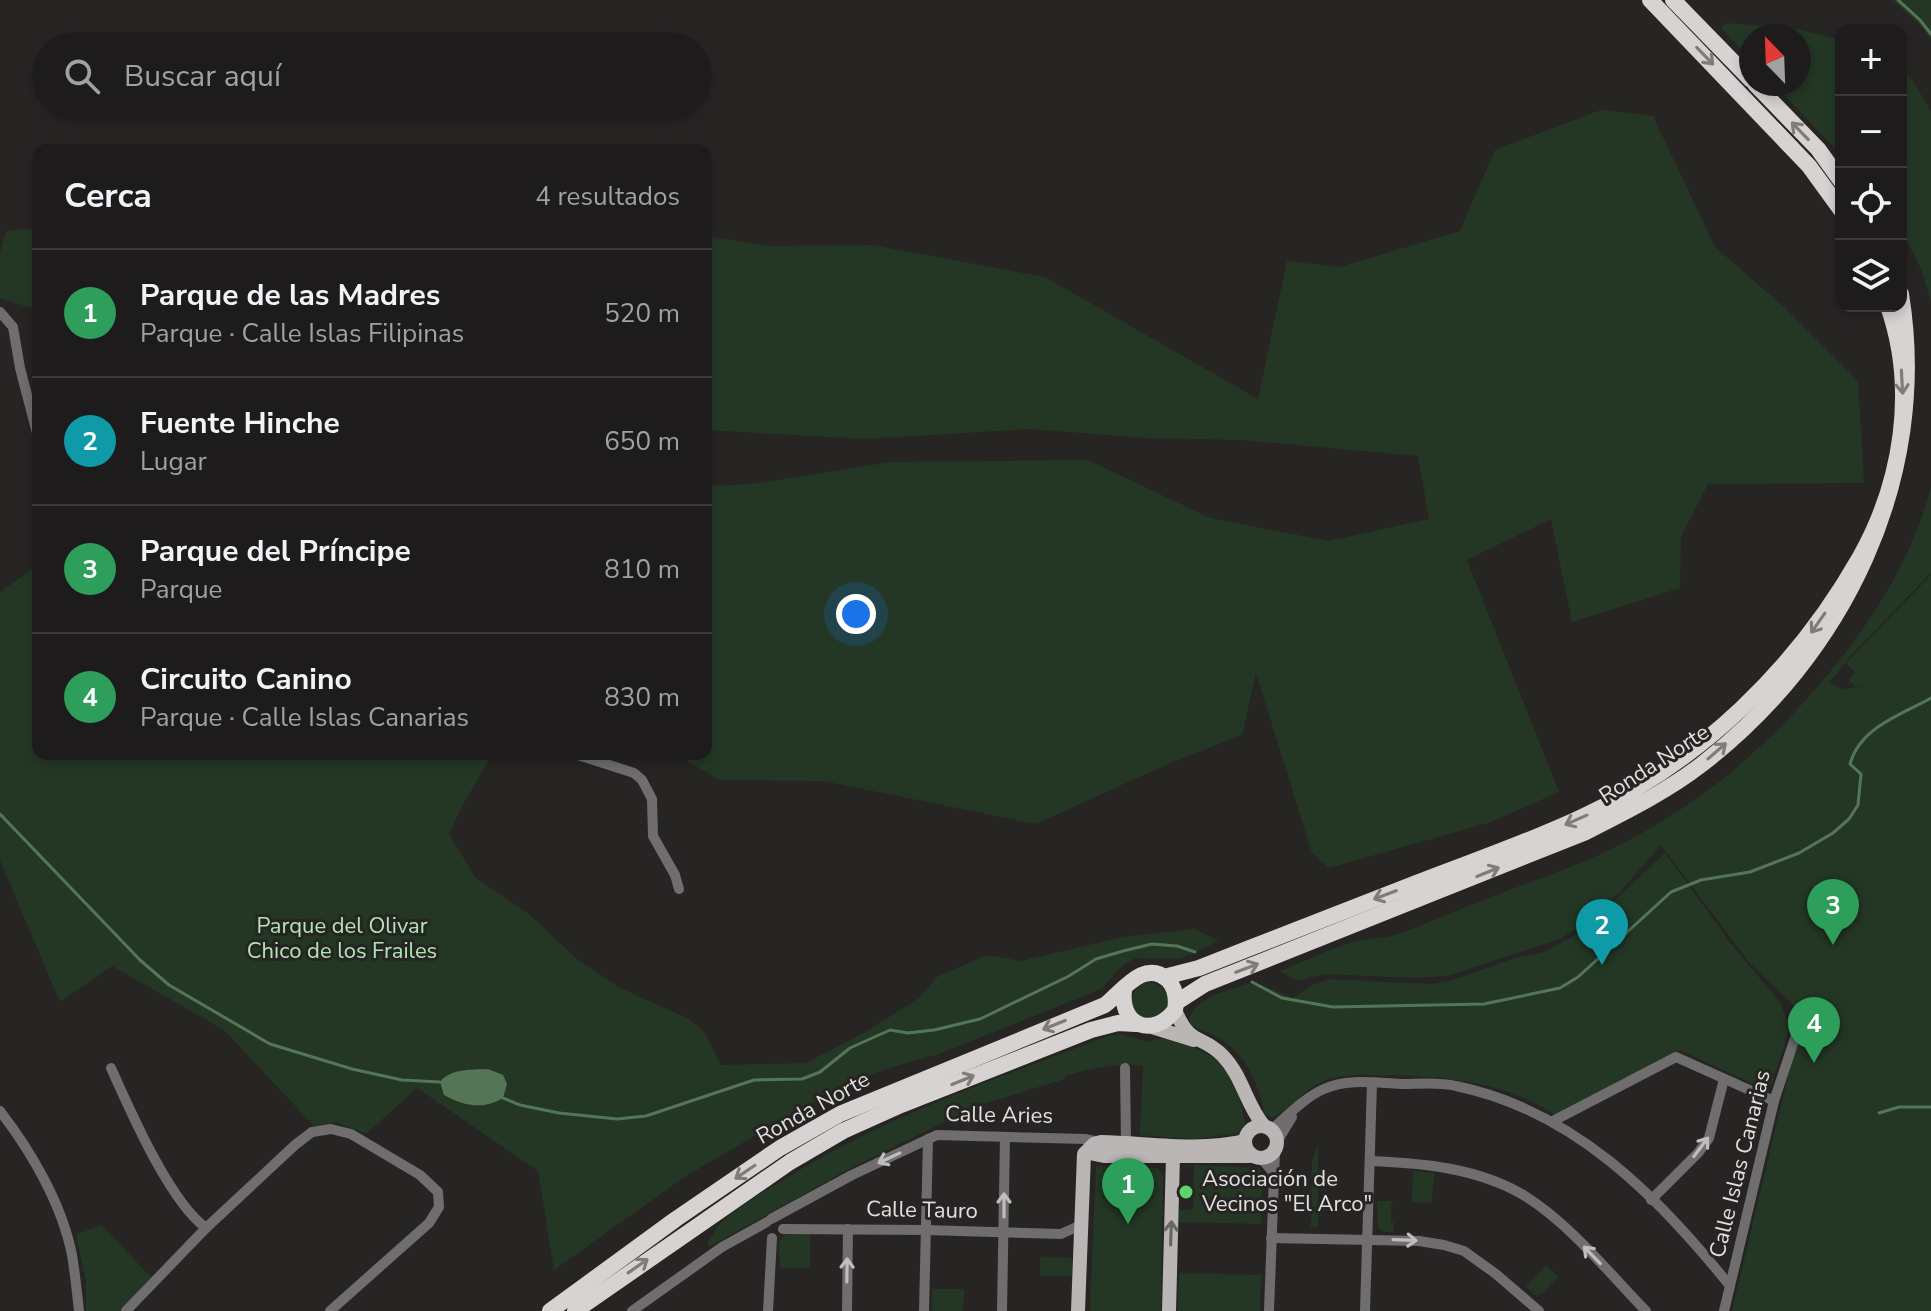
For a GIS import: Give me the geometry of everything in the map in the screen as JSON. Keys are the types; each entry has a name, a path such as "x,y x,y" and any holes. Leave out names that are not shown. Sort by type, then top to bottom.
{"highway":[{"path":"1650,0 1799,155 1835,202"},
{"path":"1673,0 1739,68"},
{"path":"1767,96 1818,149 1835,173"},
{"name":"Ronda Norte","path":"550,1311 780,1148 840,1114 1105,1005 1124,991 1130,980 1141,974 1153,973 1164,977 1199,968 1582,817 1657,775 1693,750 1735,715 1813,631 1865,548 1887,501 1901,437 1903,404 1900,361 1889,312"},
{"name":"Ronda Norte","path":"575,1311 790,1162 843,1131 1091,1030 1118,1023 1144,1025 1167,1021 1176,1006 1205,984 1586,832 1644,802 1701,766 1770,706 1826,641 1852,603 1890,533 1915,448 1918,387 1905,312"},
{"path":"1164,977 1174,988 1176,1006"},
{"path":"1124,991 1126,1013 1144,1025"}],"main road":[{"path":"1176,1006 1187,1033 1220,1053 1236,1071 1253,1112 1272,1137 1268,1156 1251,1146"},
{"path":"1144,1025 1199,1041"},
{"path":"1251,1146 1253,1112"},
{"path":"1251,1146 1272,1137"},
{"name":"Calle Aries","path":"1171,1151 1098,1155 1096,1145 1126,1143 1171,1151 1249,1156 1251,1146"},
{"path":"1078,1311 1081,1159 1096,1145"},
{"path":"1169,1311 1171,1151"}],"street":[{"path":"0,312 13,327 32,414"},
{"path":"594,760 634,773 642,780 652,799 653,836 675,875 679,889"},
{"name":"Calle Islas Canarias","path":"1724,1311 1774,1101 1798,1029"},
{"path":"1553,1121 1676,1057 1774,1101"},
{"path":"111,1068 151,1151 184,1205 206,1228"},
{"path":"1125,1068 1126,1143"},
{"path":"1651,1200 1709,1138 1724,1079"},
{"path":"1269,1311 1272,1137 1297,1109 1320,1090 1342,1082 1454,1085 1509,1102 1553,1121 1607,1158 1708,1259 1730,1286"},
{"path":"1365,1311 1372,1083"},
{"path":"0,1111 29,1148 56,1207 72,1253 79,1311"},
{"path":"1567,1114 1569,1130"},
{"path":"126,1311 206,1228 295,1145 312,1132 331,1129 351,1134 420,1175 438,1192 439,1207 429,1223 330,1311"},
{"name":"Calle Aries","path":"632,1311 722,1247 852,1175 937,1135 1085,1139 1096,1145"},
{"path":"1002,1311 1005,1137"},
{"path":"924,1311 928,1139"},
{"path":"1251,1146 1272,1171"},
{"path":"1370,1161 1439,1165 1523,1195 1561,1223 1646,1311"},
{"path":"769,1221 779,1221 783,1229 778,1237 772,1238 765,1233 769,1221"},
{"name":"Calle Tauro","path":"783,1229 1061,1234 1081,1225"},
{"path":"847,1311 848,1229"},
{"path":"1061,1234 1081,1247"},
{"path":"768,1311 772,1238"},
{"path":"1271,1238 1419,1241 1444,1245 1464,1251 1539,1311"}],"green space":[{"path":"1893,0 1931,0 1931,40 1922,27"},
{"path":"1726,23 1740,24 1739,47 1721,28"},
{"path":"1811,32 1835,38 1835,149 1785,96 1811,96"},
{"path":"1907,73 1931,112 1931,302 1922,271 1907,240"},
{"path":"1601,110 1653,116 1715,247 1783,306 1858,381 1864,483 1708,484 1681,537 1680,588 1572,622 1551,519 1467,560 1559,792 1488,823 1329,868 1312,853 1256,673 1242,735 1168,764 1036,824 823,781 720,780 685,760 712,760 712,486 752,484 891,462 1088,460 1210,518 1328,541 1429,519 1418,456 1242,440 1145,438 1031,429 865,439 712,430 712,237 768,246 872,245 1045,277 1258,399 1287,261 1340,267 1460,231 1495,150"},
{"path":"32,229 32,308 0,298 0,254 6,231"},
{"path":"1931,488 1931,573 1854,652 1830,682 1840,689 1864,686 1855,686 1849,680 1855,672 1846,663 1931,575 1931,1311 1732,1311 1797,1039 1814,1027 1817,1016 1808,1006 1794,1006 1748,961 1661,845 1619,893 1560,939 1447,976 1411,978 1323,974 1298,981 1280,971 1345,945 1407,931 1580,863 1660,823 1713,786 1763,744 1808,698 1862,630 1902,563"},
{"name":"Parque del Olivar Chico de los Frailes","path":"32,569 32,760 489,760 449,834 475,877 530,915 578,960 620,988 689,1019 704,1031 721,1065 806,1063 869,1030 919,998 938,976 988,955 1021,961 1123,937 1195,929 1219,941 1180,959 1136,958 1123,965 1101,989 939,1054 886,1069 837,1088 686,1176 554,1270 538,1171 417,1088 366,1134 336,1122 314,1126 224,1030 112,966 60,1002 0,860 0,592"},
{"path":"1665,853 1735,949 1780,1002 1790,1028 1771,1085 1762,1088 1680,1050 1557,1116 1518,1095 1475,1083 1431,1077 1363,1075 1326,1080 1272,1118 1265,1114 1249,1069 1236,1051 1189,1021 1192,1012 1206,1000 1254,982 1293,998 1312,985 1330,979 1429,984 1450,981 1515,958 1544,952 1582,931"},
{"path":"1150,983 1162,989 1168,1001 1162,1013 1150,1019 1138,1013 1132,1001 1138,989"},
{"path":"1120,1034 1148,1042 1164,1038 1217,1059 1237,1085 1245,1124 1238,1133 1195,1139 1140,1135 1143,1066 1094,1069 977,1106 849,1169 709,1247 707,1244 720,1224 742,1205 862,1136 984,1083"},
{"path":"1318,1145 1318,1227 1311,1227 1312,1160"},
{"path":"1194,1165 1258,1168 1262,1173 1261,1224 1179,1222 1179,1210 1193,1210"},
{"path":"1096,1166 1158,1168 1163,1176 1161,1311 1090,1311"},
{"path":"1413,1171 1435,1173 1431,1203 1412,1202"},
{"path":"1377,1201 1394,1201 1391,1204 1393,1232 1378,1228"},
{"path":"101,1225 151,1277 120,1311 86,1311 86,1281 76,1235"},
{"path":"810,1234 810,1268 780,1268 779,1243 784,1235"},
{"path":"1040,1257 1072,1258 1072,1276 1040,1276"},
{"path":"1546,1265 1558,1277 1541,1294 1535,1295 1526,1286"},
{"path":"1179,1273 1261,1275 1260,1311 1178,1311"},
{"path":"932,1289 964,1289 963,1311 932,1311"}],"shaded area":[{"path":"488,1069 503,1075 507,1084 503,1098 474,1105 444,1095 440,1082 450,1074"}],"waterway":[{"path":"1898,0 1931,34"},
{"path":"1252,982 1282,998 1333,1007 1484,1004 1560,988 1578,977 1671,892 1701,880 1750,872 1799,853 1833,833 1849,819 1858,805 1861,774 1850,764 1855,751 1872,731 1931,698"},
{"path":"0,814 140,960 169,985 270,1044 352,1069 402,1080 440,1082"},
{"path":"503,1098 559,1113 617,1119 646,1116 754,1080 802,1079 820,1072 850,1048 890,1030 908,1033 934,1030 980,1019 1069,976 1096,959 1152,944 1177,946 1195,952"},
{"path":"1879,1113 1899,1107 1931,1107"}],"place":[{"name":"Parque del Príncipe","path":"1833,945"},
{"name":"Fuente Hinche","path":"1602,965"},
{"name":"Circuito Canino","path":"1814,1063"},
{"name":"Asociación de Vecinos \"El Arco\"","path":"1186,1192"},
{"name":"Parque de las Madres","path":"1128,1224"}]}
